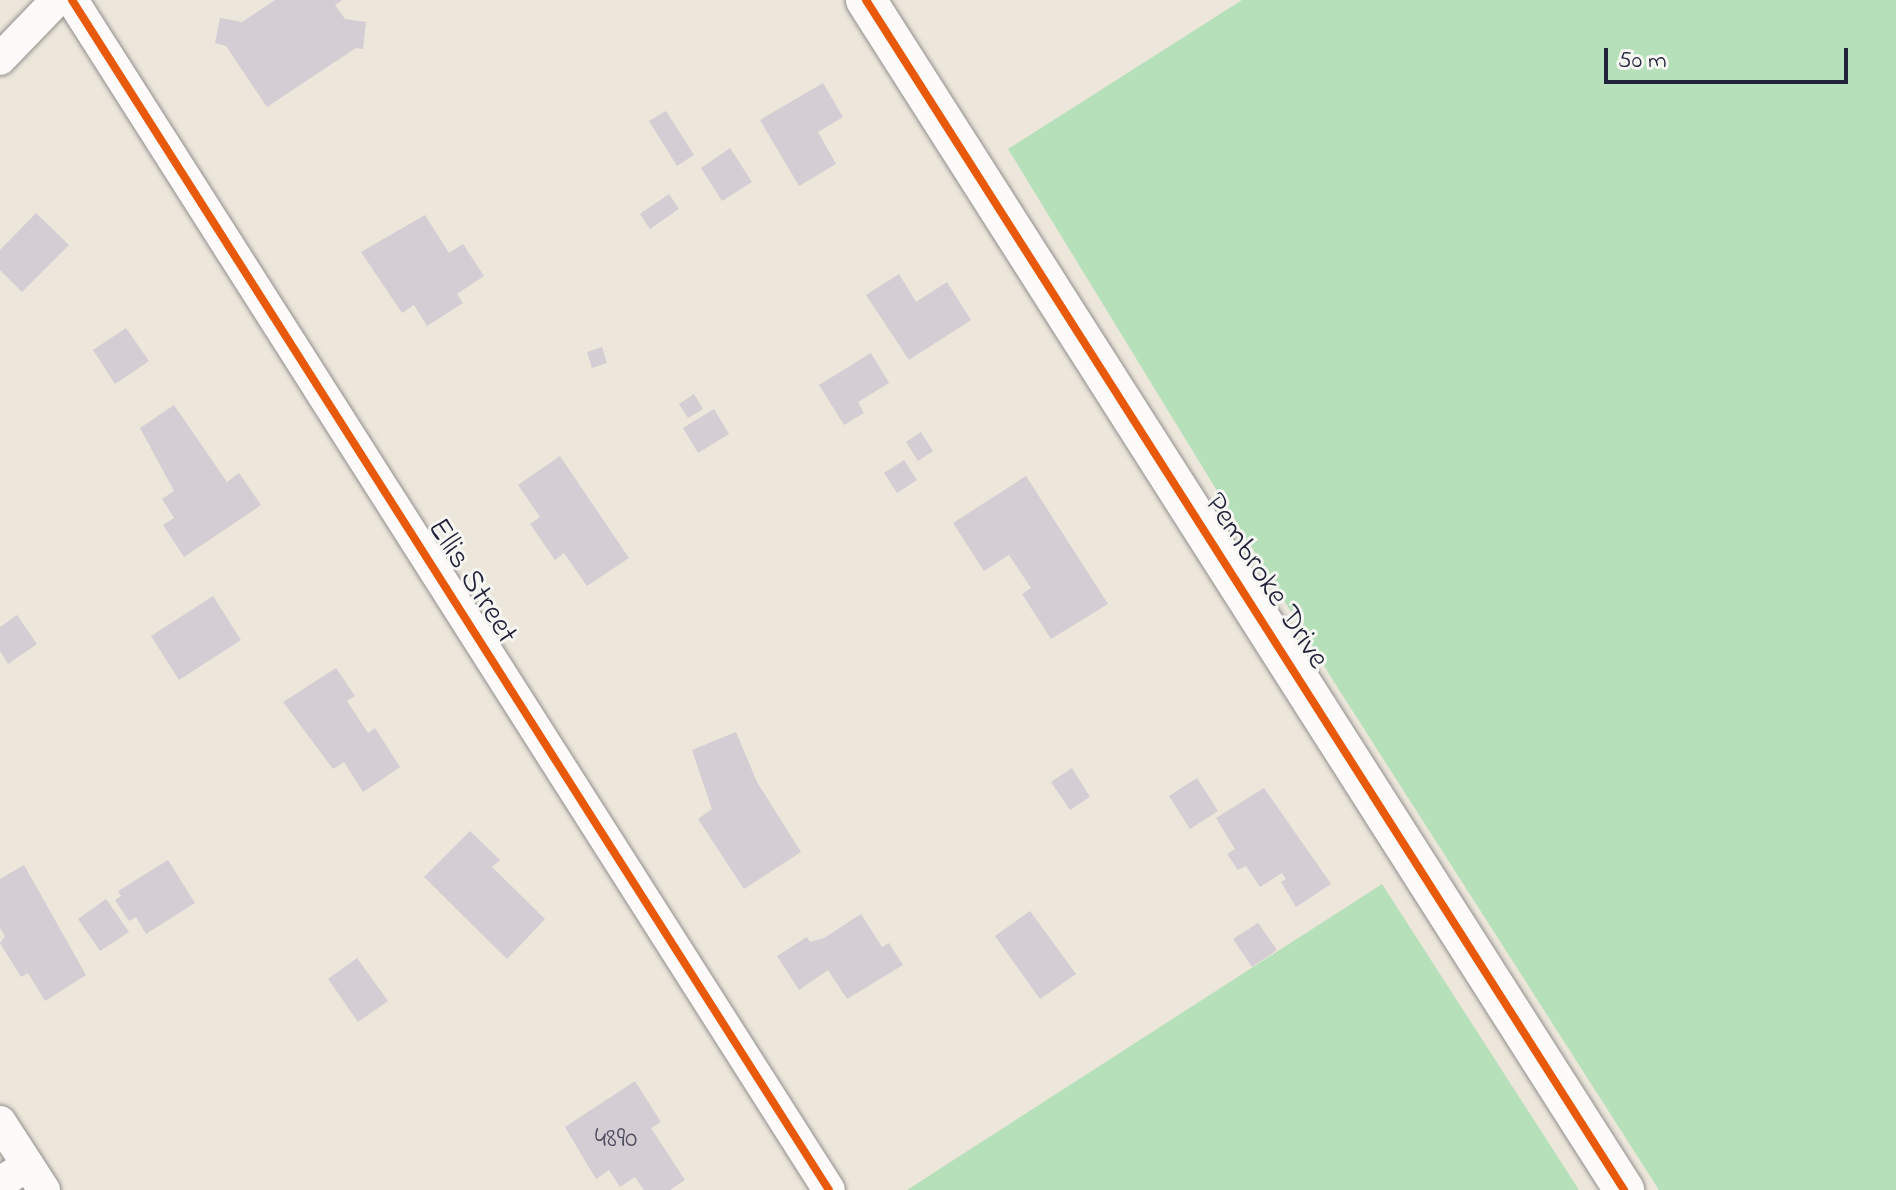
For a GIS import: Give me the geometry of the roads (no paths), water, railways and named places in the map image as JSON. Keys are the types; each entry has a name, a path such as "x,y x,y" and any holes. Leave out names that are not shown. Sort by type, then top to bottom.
{"street":[{"path":"0,59 57,0"},
{"name":"Ellis Street","path":"72,0 829,1190"},
{"name":"Pembroke Drive","path":"866,0 1624,1190"},
{"path":"0,1122 36,1178 0,1183"}]}
